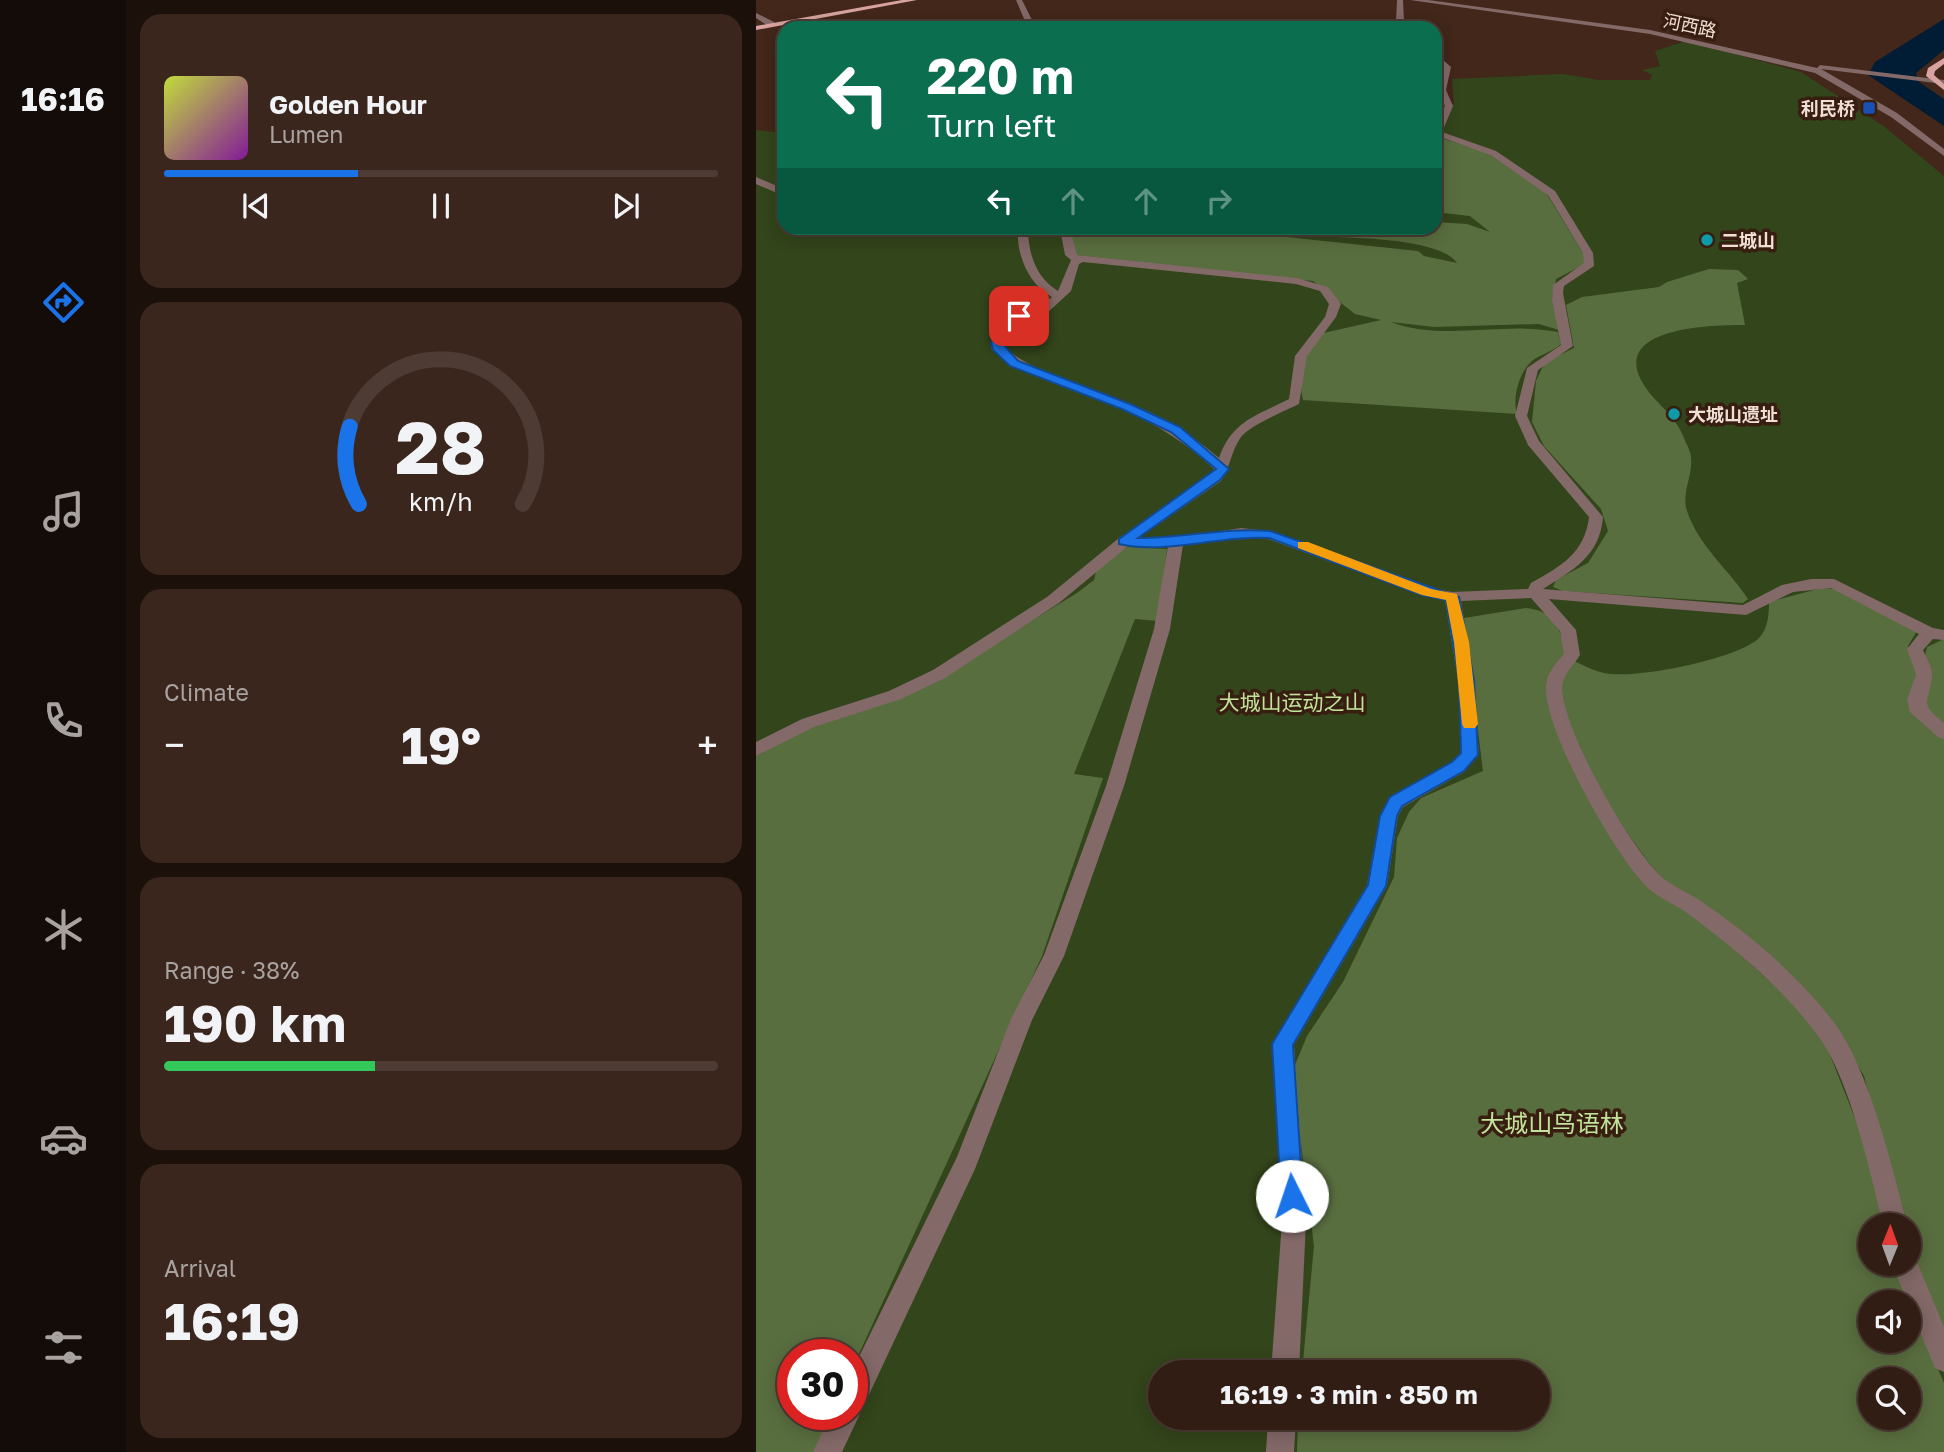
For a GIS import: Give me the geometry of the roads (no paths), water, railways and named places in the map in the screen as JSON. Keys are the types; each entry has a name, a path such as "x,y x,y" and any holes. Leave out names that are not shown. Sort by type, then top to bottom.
{"main road":[{"path":"788,21 904,0"},
{"path":"791,21 914,0"},
{"path":"756,27 777,23"},
{"path":"756,27 777,23"},
{"path":"1944,60 1931,70 1927,80 1944,88"}],"street":[{"path":"1019,0 1029,21"},
{"path":"1400,0 1400,21"},
{"name":"河西路","path":"1413,0 1650,32 1792,64 1828,75 1894,115 1944,153"},
{"path":"756,15 771,24"},
{"path":"1442,62 1447,67 1442,90 1448,103 1442,118"},
{"path":"1792,64 1944,82"},
{"name":"河西路","path":"1792,64 1819,74 1884,114 1944,161"},
{"path":"1442,103 1448,103"},
{"path":"1442,135 1493,153 1552,193 1588,253 1590,264 1559,285 1556,303 1568,330 1567,346 1533,368 1526,387 1521,416 1532,442 1596,517 1596,534 1573,565 1536,586 1535,593 1568,630 1572,655 1559,670 1554,687 1561,719 1581,765 1635,859 1656,883 1693,905 1759,956 1795,992 1829,1034 1879,1157 1892,1213"},
{"path":"756,180 777,190"},
{"path":"1023,235 1023,247 1041,286 1059,296"},
{"path":"756,750 808,723 895,695 939,674 1003,635 1053,600 1124,541 1216,478 1223,469 1234,436 1295,401 1301,355 1312,336 1331,316 1335,304 1324,289 1297,281 1250,273 1080,259 1070,255 1066,235"},
{"path":"1080,259 1074,263 1071,282 1059,296 1042,313 1019,316 1006,326 997,348 1014,364 1126,406 1176,430 1223,469"},
{"path":"1124,541 1176,542 1222,533 1270,535 1427,592 1452,597 1535,593 1746,610 1766,594 1819,582 1834,584 1936,634 1915,649 1924,674 1916,700 1919,712 1944,733"},
{"path":"868,1368 967,1161 1022,1019 1054,956 1115,786 1162,629 1176,542"},
{"path":"1286,1360 1294,1221 1283,1044 1377,886 1389,816 1396,802 1458,766 1469,755 1466,680 1452,597"},
{"path":"1910,1276 1944,1359"},
{"path":"827,1452 838,1430"},
{"path":"1280,1452 1281,1430"}],"water":[{"path":"1944,19 1944,50 1916,73 1919,82 1944,99 1944,126 1868,75 1875,62"}],"place":[{"name":"利民桥","path":"1869,108"},
{"name":"二城山","path":"1707,240"},
{"name":"大城山遗址","path":"1674,414"}],"park label":[{"name":"大城山运动之山","path":"1292,702"},
{"name":"大城山鸟语林","path":"1552,1122"}]}
